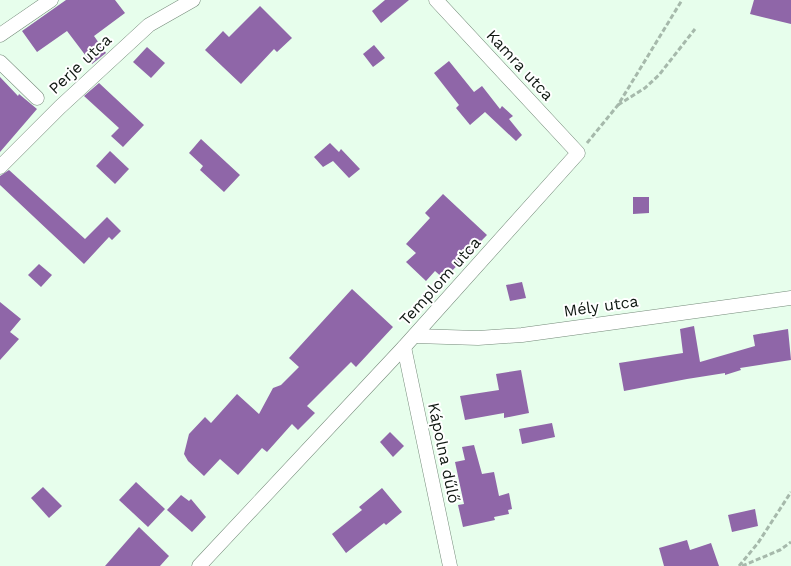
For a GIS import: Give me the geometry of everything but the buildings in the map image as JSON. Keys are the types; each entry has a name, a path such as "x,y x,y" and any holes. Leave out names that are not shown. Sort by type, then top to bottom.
{"street":[{"path":"0,35 51,0"},
{"name":"Perje utca","path":"0,167 60,106 149,25 193,0"},
{"name":"Kamra utca","path":"436,0 578,153"},
{"path":"0,62 37,98"},
{"name":"Templom utca","path":"199,566 415,336 578,153"},
{"name":"Mély utca","path":"415,336 478,338 522,335 791,298"},
{"name":"Kápolna dűlő","path":"404,347 450,566"}],"path":[{"path":"578,153 618,105 682,0"},
{"path":"618,105 645,88 659,75 696,29"},
{"path":"741,566 791,492"},
{"path":"741,566 780,550 791,542"}]}
